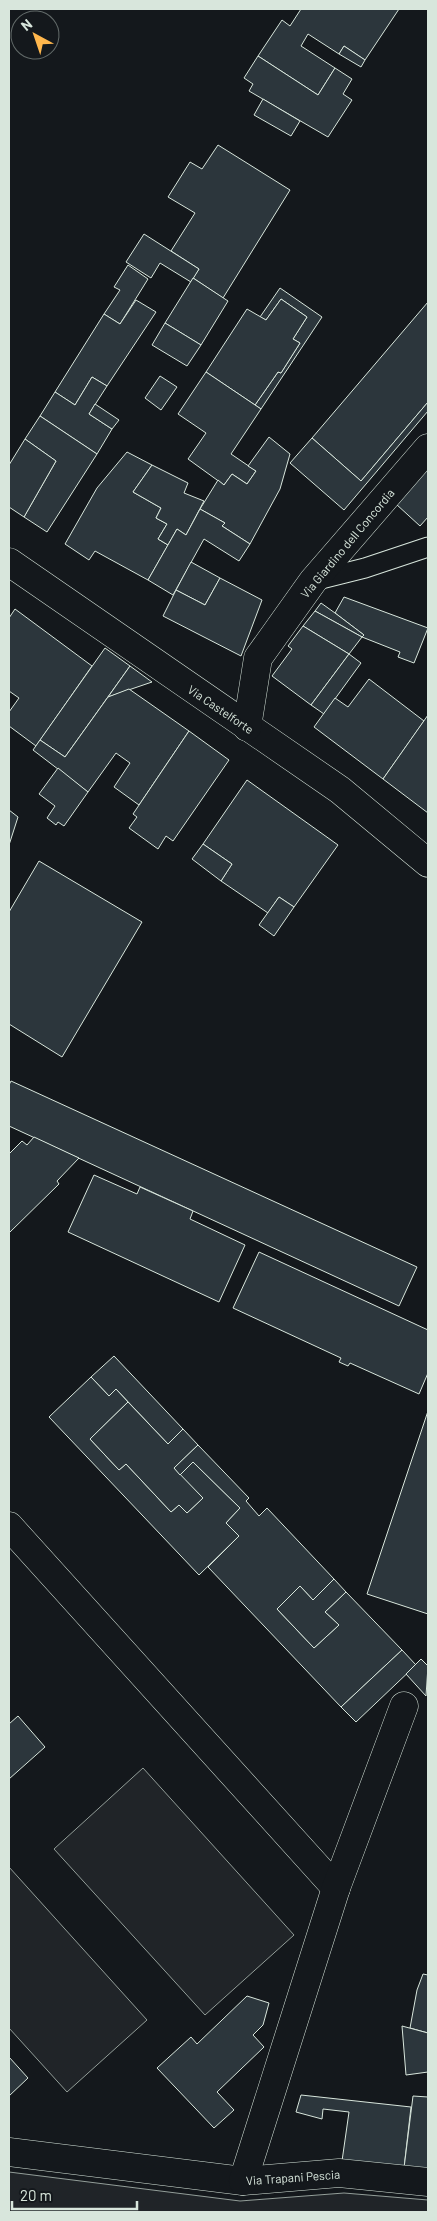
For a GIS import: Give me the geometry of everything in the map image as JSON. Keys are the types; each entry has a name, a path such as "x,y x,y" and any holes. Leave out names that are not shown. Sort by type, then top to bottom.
{"street":[{"name":"Via Giardino dell Concordia","path":"247,727 258,658 313,581 428,448"},
{"name":"Via Castelforte","path":"9,562 340,790 428,863"},
{"path":"9,1526 336,1888"},
{"path":"243,2181 336,1888 404,1706"},
{"name":"Via Trapani Pescia","path":"9,2152 243,2181 339,2173 428,2182"}],"lane":[{"path":"313,581 365,568 428,547"}],"shaded area":[{"path":"143,1768 294,1935 205,2015 54,1849"},
{"path":"9,1867 147,2020 67,2092 9,2028"},
{"path":"9,2172 240,2201 344,2193 428,2200 428,2212 9,2212"}],"building":[{"path":"301,9 399,9 365,60 344,46 339,54 308,34 301,46 335,68 318,95 258,56 282,20 290,26"},
{"path":"344,46 365,60 361,67 339,54"},
{"path":"258,56 318,95 335,68 352,79 343,94 352,100 328,137 249,91 253,84 244,78"},
{"path":"263,99 300,121 291,136 254,115"},
{"path":"218,145 290,190 223,298 193,278 199,269 171,251 195,213 168,197 190,162 202,169"},
{"path":"144,234 199,269 191,282 160,263 151,278 126,262"},
{"path":"128,265 148,279 120,324 104,314 120,290 114,287"},
{"path":"193,278 228,301 201,345 165,323"},
{"path":"280,288 322,317 261,409 255,405 278,372 281,373 300,343 293,339 307,317 281,299 266,320 260,317"},
{"path":"281,299 307,317 293,339 300,343 281,373 278,372 255,405 206,372 247,309 266,320"},
{"path":"136,300 156,312 107,386 92,377 75,405 55,392 104,314 120,324"},
{"path":"428,302 428,402 361,481 312,438"},
{"path":"165,323 201,345 187,366 152,345"},
{"path":"206,372 261,409 231,454 256,471 247,484 232,474 224,485 188,459 206,433 178,414"},
{"path":"160,376 177,387 161,410 145,398"},
{"path":"92,377 107,386 89,414 112,429 97,454 40,416 55,392 75,405"},
{"path":"428,402 428,411 344,510 290,463 312,438 361,481"},
{"path":"95,404 119,420 112,429 89,414"},
{"path":"40,416 97,454 47,532 24,517 56,461 25,439"},
{"path":"269,437 290,454 280,489 250,544 222,526 225,523 200,509 218,480 224,485 232,474 247,484 256,471 248,466"},
{"path":"25,439 56,461 24,517 9,507 9,465"},
{"path":"127,452 152,465 133,492 161,508 156,518 167,524 158,539 168,545 148,580 95,551 89,560 65,544 97,488"},
{"path":"152,465 188,483 184,493 204,501 186,535 177,529 168,545 158,539 167,524 156,518 161,508 133,492"},
{"path":"428,467 428,517 420,526 396,504"},
{"path":"200,509 225,523 222,526 250,544 239,561 204,539 173,595 148,580 177,529 186,535"},
{"path":"191,562 220,578 205,605 176,590"},
{"path":"220,578 262,600 241,656 163,616 176,590 205,605"},
{"path":"344,597 428,628 414,663 398,657 400,652 362,637 364,635 335,613"},
{"path":"321,603 364,635 362,637 315,611"},
{"path":"15,609 92,666 36,746 9,726 9,712 19,698 9,691 9,618"},
{"path":"315,611 362,637 349,654 303,626"},
{"path":"303,626 349,654 311,705 272,676 292,649 288,646"},
{"path":"105,648 130,666 65,757 40,740"},
{"path":"349,654 361,663 324,714 311,705"},
{"path":"130,666 152,682 108,697"},
{"path":"369,679 424,721 383,779 314,727 335,698 348,707"},
{"path":"129,689 189,731 139,805 114,787 130,763 116,753 88,792 33,750 40,740 65,757 108,697"},
{"path":"428,715 428,813 383,779"},
{"path":"189,731 229,760 173,841 166,836 158,849 129,828 137,817 133,814"},
{"path":"58,768 88,792 64,826 58,822 56,825 47,818 55,806 39,794"},
{"path":"247,780 338,845 294,907 279,897 268,913 221,881 232,864 203,844"},
{"path":"9,810 18,817 9,845"},
{"path":"203,844 232,864 221,881 192,859"},
{"path":"39,861 142,922 62,1057 9,1024 9,912"},
{"path":"279,897 294,907 274,936 259,925"},
{"path":"11,1081 417,1267 399,1306 9,1126 9,1085"},
{"path":"34,1137 79,1158 57,1181 59,1184 9,1233 9,1154 22,1141 27,1145"},
{"path":"94,1175 137,1194 140,1187 193,1211 190,1219 245,1245 219,1302 68,1232"},
{"path":"259,1252 428,1330 428,1373 419,1394 350,1363 348,1366 339,1362 341,1358 233,1308"},
{"path":"114,1356 183,1429 168,1444 116,1389 109,1396 91,1377"},
{"path":"91,1377 109,1396 116,1389 128,1402 90,1439 119,1470 126,1464 171,1512 179,1505 187,1513 203,1498 180,1475 193,1462 240,1508 226,1523 239,1536 199,1575 49,1417"},
{"path":"128,1402 168,1444 183,1429 198,1445 174,1468 203,1498 187,1513 179,1505 171,1512 126,1464 119,1470 90,1439"},
{"path":"428,1411 428,1614 367,1594"},
{"path":"198,1445 249,1498 246,1501 259,1516 267,1508 334,1579 313,1600 300,1586 277,1609 314,1648 339,1625 325,1612 346,1592 402,1650 341,1707 208,1567 239,1536 226,1523 240,1508 193,1462 180,1475 174,1468"},
{"path":"334,1579 346,1592 325,1612 339,1625 314,1648 277,1609 300,1586 313,1600"},
{"path":"402,1650 416,1665 356,1722 341,1707"},
{"path":"421,1659 428,1666 426,1696 406,1674"},
{"path":"18,1716 45,1747 9,1779 9,1724"},
{"path":"423,1974 428,1975 428,2033 410,2028 417,1990"},
{"path":"247,1996 269,2003 263,2025 253,2035 264,2047 217,2092 234,2110 214,2128 157,2068 191,2037 197,2044"},
{"path":"402,2026 428,2033 428,2072 406,2075"},
{"path":"9,2057 28,2078 9,2096"},
{"path":"301,2095 411,2107 404,2168 342,2161 349,2112 323,2109 322,2119 296,2112"},
{"path":"413,2096 428,2097 428,2170 404,2168"}]}
